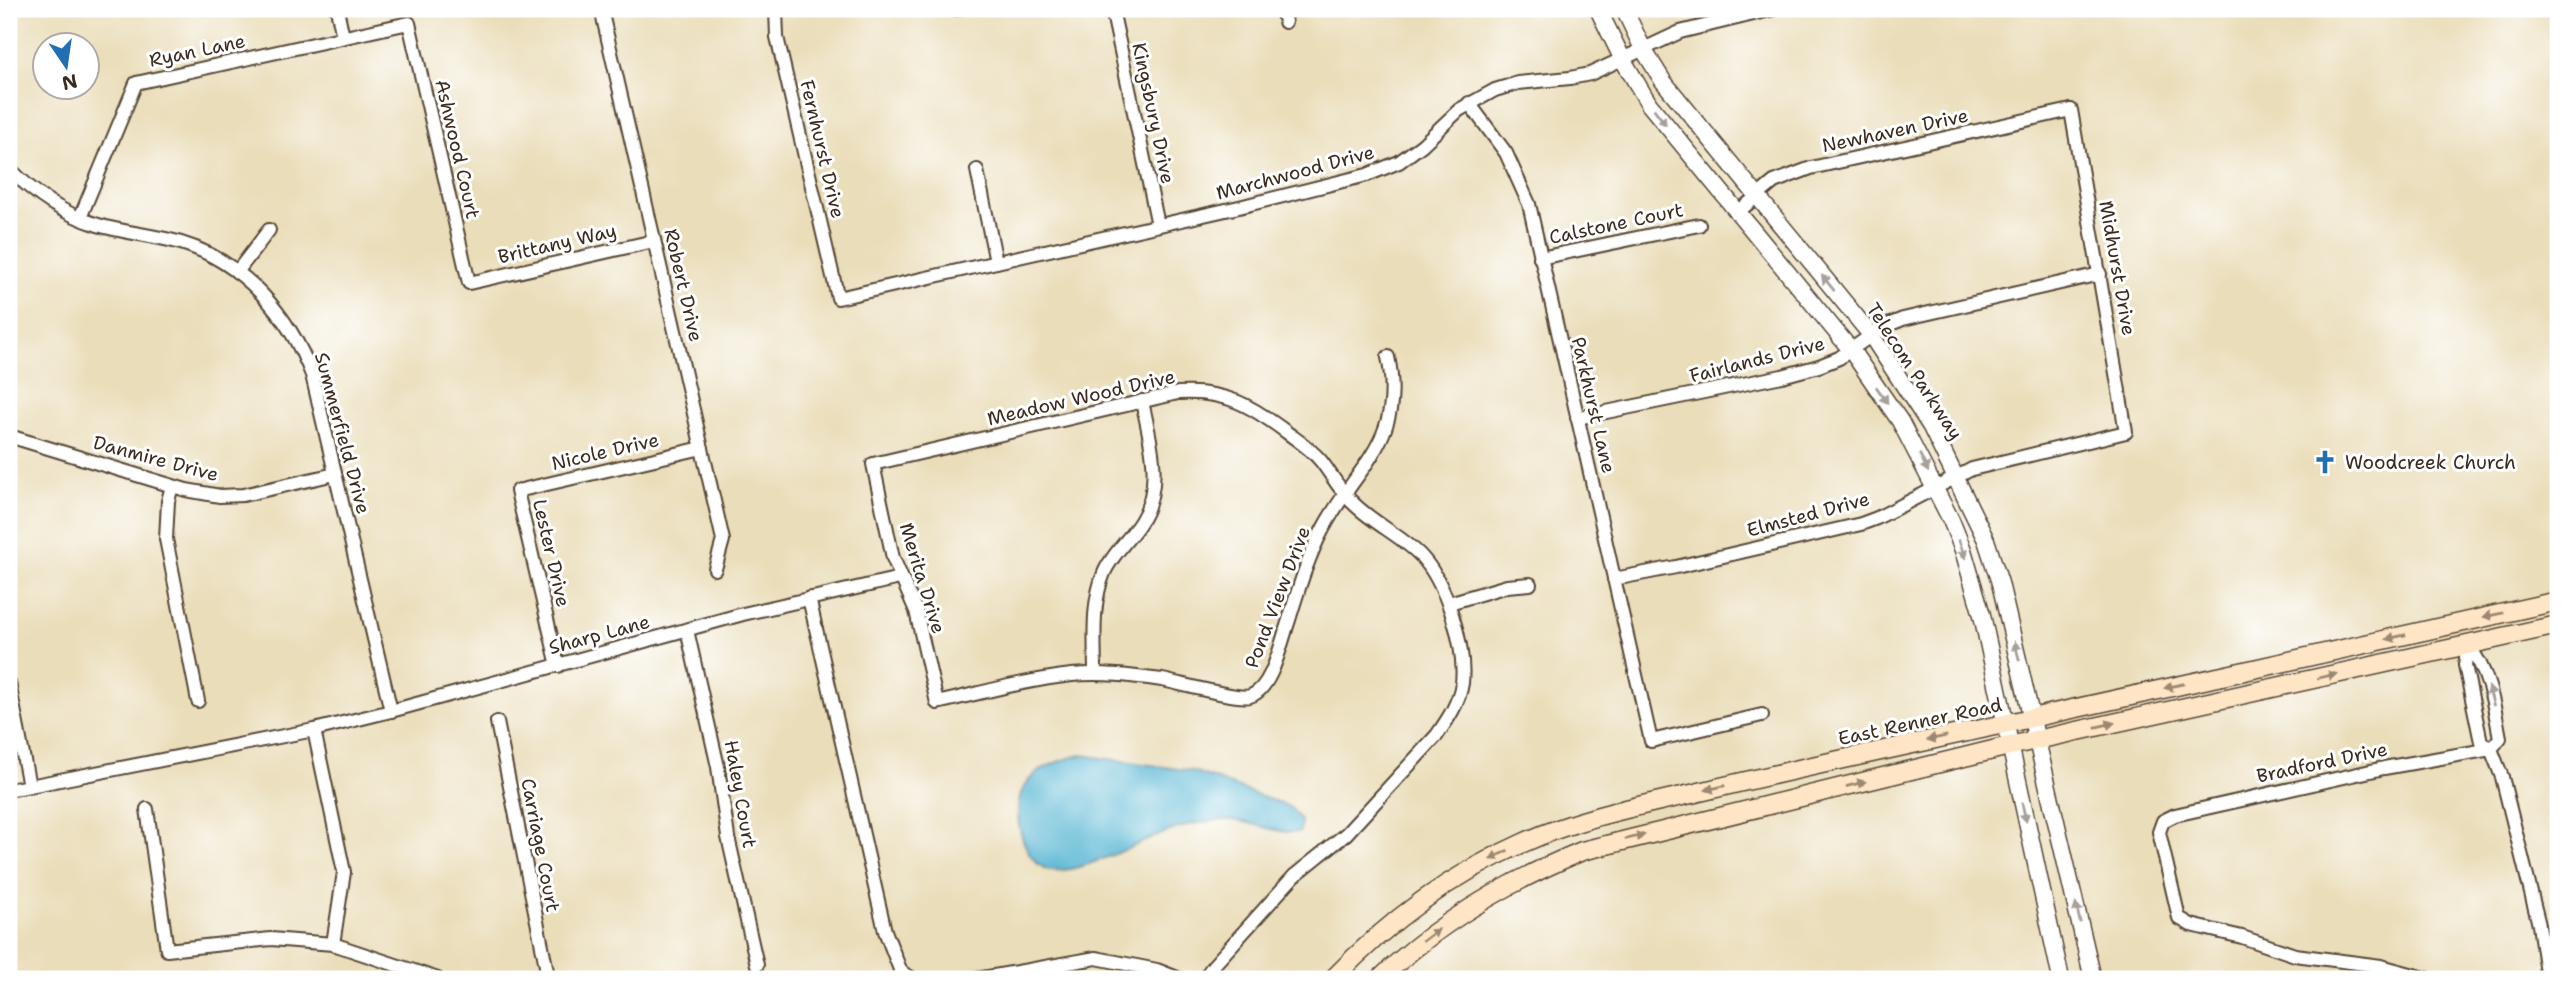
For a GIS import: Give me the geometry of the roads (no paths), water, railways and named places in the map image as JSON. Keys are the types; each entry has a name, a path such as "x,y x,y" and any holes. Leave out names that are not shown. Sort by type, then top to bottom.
{"main road":[{"name":"East Renner Road","path":"1333,979 1395,921 1437,890 1524,842 1616,811 2558,601"},
{"path":"2463,622 2468,645"},
{"path":"1380,979 1403,957 1478,903 1543,868 1582,851 2009,746 2558,625"}],"street":[{"path":"337,9 343,37"},
{"name":"Robert Drive","path":"601,9 723,540 715,569"},
{"name":"Fernhurst Drive","path":"776,9 777,37 838,298"},
{"path":"925,9 958,9"},
{"name":"Kingsbury Drive","path":"1112,9 1158,225"},
{"path":"1282,9 1284,22"},
{"name":"Telecom Parkway","path":"1598,9 1649,104 1851,350 1900,421 1935,487 1963,550 1991,654 2061,979"},
{"name":"Telecom Parkway","path":"1624,9 1643,49 1663,81 1871,335 1931,427 1956,475 1986,540 2000,583 2093,979"},
{"name":"Marchwood Drive","path":"838,298 1329,186 1380,171 1399,162 1422,145 1469,103 1496,90 1518,83 1590,74 1680,32 1774,9"},
{"name":"Ryan Lane","path":"80,218 136,83 409,23"},
{"name":"Ashwood Court","path":"409,23 469,283"},
{"name":"Parkhurst Lane","path":"1469,103 1489,126 1517,173 1529,204 1651,741 1762,715"},
{"name":"Newhaven Drive","path":"1738,212 1774,182 1811,168 2071,110"},
{"name":"Midhurst Drive","path":"2071,110 2126,432"},
{"name":"Summerfield Drive","path":"9,168 27,187 80,218 99,225 182,243 237,272 278,311 306,358 312,375 391,711"},
{"path":"976,170 996,262"},
{"name":"Calstone Court","path":"1540,258 1699,225"},
{"path":"237,272 269,230"},
{"name":"Brittany Way","path":"469,283 654,241"},
{"name":"Fairlands Drive","path":"1577,418 1819,366 1839,358 1883,327 1903,319 2100,274"},
{"name":"Pond View Drive","path":"1095,674 1160,680 1245,697 1261,690 1274,664 1308,559 1324,527 1375,453 1384,433 1392,390 1388,358"},
{"name":"Meadow Wood Drive","path":"873,464 1178,393 1194,392 1236,400 1258,410 1311,450 1345,496 1360,511 1420,555 1435,574 1449,603 1462,664 1460,693 1449,718 1437,735 1346,834 1294,876 1204,979"},
{"path":"1095,674 1096,613 1104,573 1142,519 1152,487 1153,453 1142,401"},
{"name":"Elmsted Drive","path":"1614,579 1861,524 1972,469 2126,432"},
{"name":"Danmire Drive","path":"9,436 172,486 220,496 243,495 335,474"},
{"name":"Nicole Drive","path":"517,491 702,448"},
{"name":"Merita Drive","path":"873,464 893,558 916,611 937,703 1037,681 1095,674"},
{"path":"172,486 167,501 166,539 198,701"},
{"name":"Lester Drive","path":"517,491 558,666"},
{"name":"Sharp Lane","path":"9,790 314,730 809,598 900,578"},
{"path":"1449,603 1507,586 1530,584"},
{"path":"809,598 885,931 902,975 913,979"},
{"name":"Haley Court","path":"687,630 718,767 728,837 757,965"},
{"path":"2468,645 2481,661 2495,713 2500,738 2491,749"},
{"path":"2468,645 2465,665 2481,742 2491,749 2502,777 2517,847 2539,925 2547,979"},
{"path":"9,683 29,786"},
{"name":"Carriage Court","path":"492,979 548,976 497,722"},
{"path":"314,730 344,872 333,944"},
{"name":"Bradford Drive","path":"2429,979 2381,966 2295,955 2242,937 2191,925 2179,918 2159,832 2164,821 2175,815 2336,778 2491,749"},
{"path":"146,809 167,950 271,939 333,944 438,979"},
{"path":"977,979 1096,958 1157,970 1180,979"}],"water":[{"path":"1081,755 1193,771 1290,807 1301,820 1300,832 1284,832 1238,821 1206,822 1175,829 1090,864 1072,869 1044,868 1035,862 1024,844 1018,817 1019,802 1023,790 1039,771"}],"place":[{"name":"Woodcreek Church","path":"2325,462"}]}
